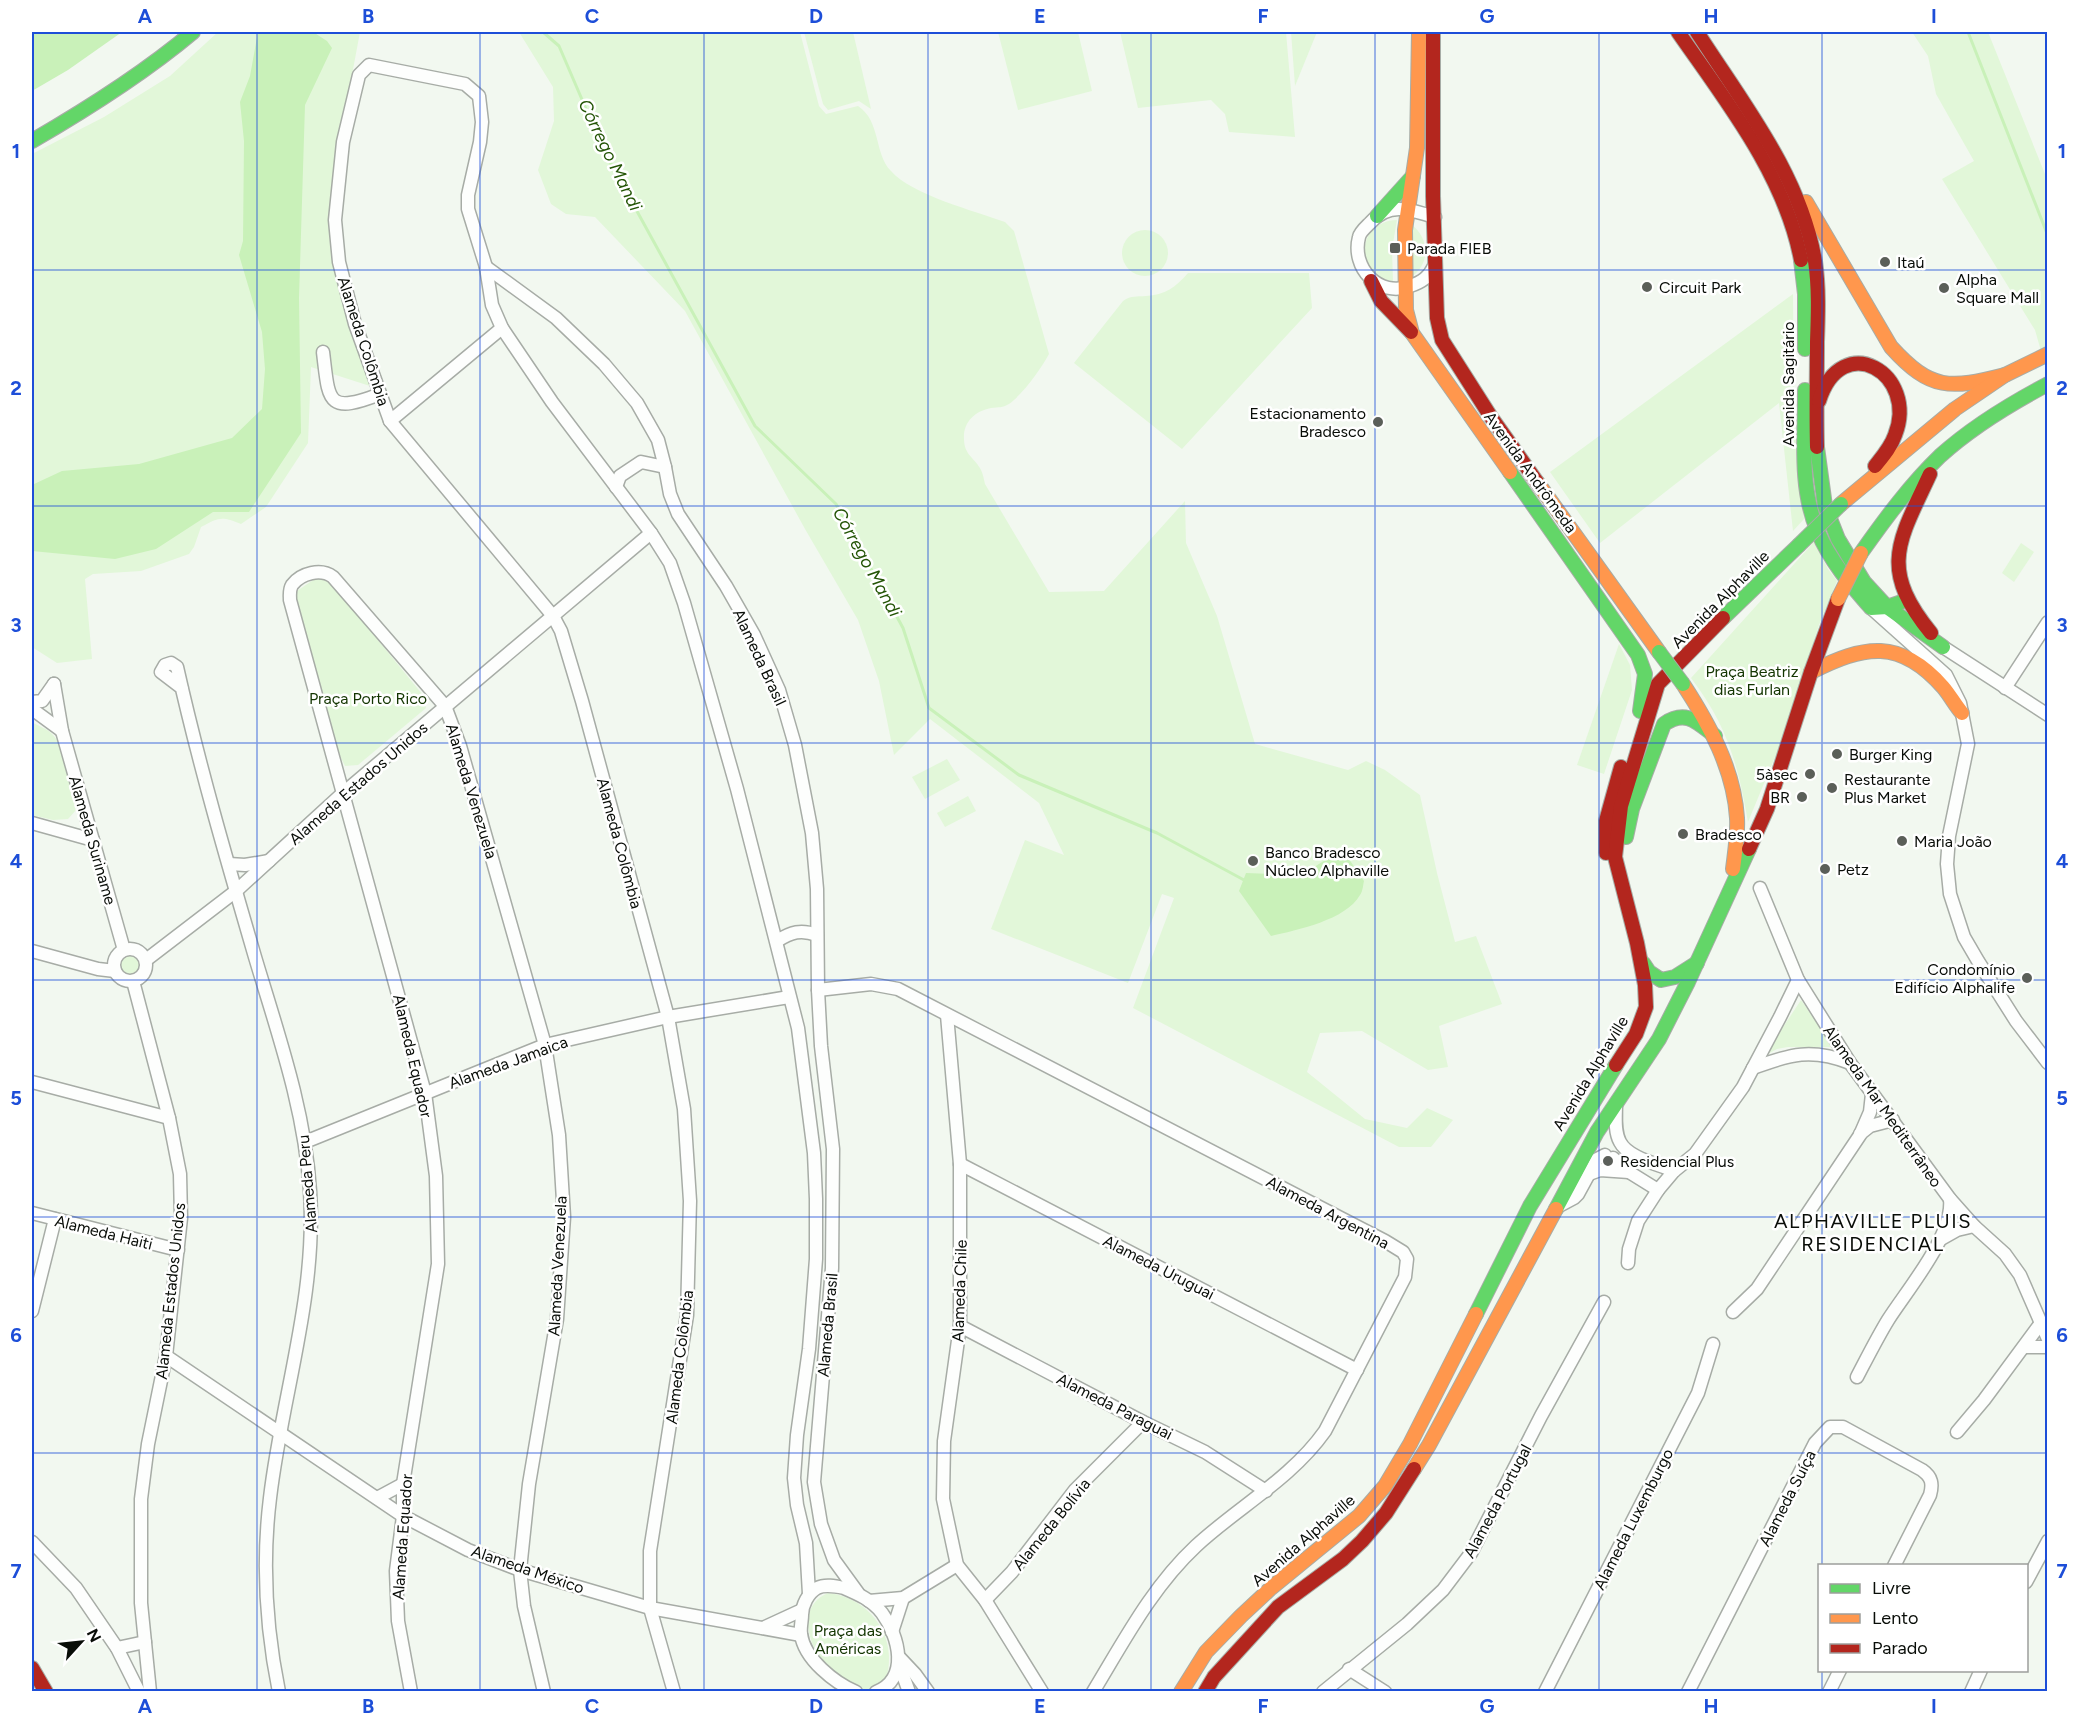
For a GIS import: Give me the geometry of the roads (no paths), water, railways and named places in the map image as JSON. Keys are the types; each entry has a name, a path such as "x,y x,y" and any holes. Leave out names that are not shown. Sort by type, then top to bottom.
{"main road":[{"path":"32,141 117,91 193,32"},
{"name":"Avenida Andrômeda","path":"1419,32 1418,128 1414,176 1407,210 1406,310 1412,333 1638,655 1645,674 1640,710 1611,796 1605,826 1605,848 1611,875 1630,917"},
{"name":"Avenida Andrômeda","path":"1433,32 1434,266 1437,318 1442,340 1491,417 1683,684 1715,736 1725,763 1735,804 1737,835 1731,885"},
{"name":"Avenida Sagitário","path":"1678,32 1764,150 1784,165 1807,225 1815,261 1818,290 1816,407 1818,462 1825,506 1838,539 1864,582 1887,607 1943,647"},
{"name":"Avenida Sagitário","path":"1697,32 1764,150 1796,240 1803,275 1806,331 1804,450 1807,486 1814,521 1825,546 1844,577 1871,608"},
{"path":"1784,165 1891,347 1905,364 1922,376 1957,386 2005,375"},
{"path":"1377,216 1414,176"},
{"path":"1815,261 1815,243 1821,226"},
{"path":"1371,281 1382,301 1412,333"},
{"name":"Avenida Alphaville","path":"1181,1692 1206,1652 1241,1616 1271,1588 1359,1516 1384,1486 1410,1444 1539,1190 1636,1034 1646,1007 1645,985 1641,959 1615,857 1616,838 1621,806 1658,684 1701,639 1857,490 1955,409 2005,375 2048,354"},
{"path":"1816,407 1830,377 1842,369 1857,364 1871,364 1884,372 1894,385 1899,405 1897,430 1889,448 1857,490"},
{"name":"Avenida Alphaville","path":"1204,1692 1214,1677 1278,1607 1362,1541 1386,1513 1429,1446 1597,1132 1659,1039 1697,963 1767,809 1811,672 1838,598 1861,553 1909,489 1954,444 1998,412 2048,384"},
{"path":"1506,466 1517,465 1523,459"},
{"path":"1935,463 1907,521 1900,540 1897,564 1900,584 1907,600 1943,647"},
{"path":"1521,487 1528,481 1537,480"},
{"path":"1588,582 1600,584 1608,581"},
{"path":"1871,608 1887,607 1907,600"},
{"path":"1811,672 1836,659 1861,651 1889,652 1904,656 1921,666 1944,688 1962,713"},
{"path":"1618,872 1632,809 1664,724 1671,718 1679,716 1690,718 1715,736"},
{"path":"1641,959 1648,973 1666,981 1697,963"},
{"path":"1539,1190 1548,1202 1559,1206"},
{"path":"32,1668 46,1692"}],"street":[{"name":"Alameda Brasil","path":"369,65 465,84 479,96 482,122 480,142 468,195 468,209 486,267 492,304 502,328 552,402 651,533 670,563 684,603 737,789 777,941 802,1050 814,1153 816,1259 809,1349 794,1478 797,1505 806,1543 809,1594"},
{"name":"Alameda Colômbia","path":"369,65 359,75 343,142 335,220 339,262 355,324 390,421 553,616 561,632 582,700 668,1017 684,1108 690,1201 687,1315 650,1551 650,1608 674,1692"},
{"path":"1434,266 1424,280 1405,289 1387,288 1371,281 1358,257 1359,235 1377,216 1396,209 1435,217"},
{"name":"Alameda Brasil","path":"486,267 556,318 604,364 638,403 658,440 666,467 670,494 678,514 726,586 754,635 779,690 795,745 812,833 817,889 821,1046 833,1149 834,1210 831,1279 814,1482 821,1524 834,1560 858,1593"},
{"path":"390,421 502,328"},
{"path":"323,351 327,386 335,403 353,404 380,394"},
{"path":"616,487 620,476 640,462 666,467"},
{"name":"Alameda Estados Unidos","path":"146,960 236,891 342,794 651,533"},
{"name":"Alameda Equador","path":"411,1692 398,1622 396,1571 403,1484 438,1264 436,1176 425,1093 290,600 292,585 315,572 327,573 333,577 445,706"},
{"name":"Avenida Sagitário","path":"1871,608 1946,675 1956,692 1968,744 1949,836 1947,864 1950,894 1964,937 2016,1021 2048,1063"},
{"path":"2005,688 2048,622"},
{"path":"1943,647 2048,716"},
{"name":"Alameda Suriname","path":"32,702 42,701 54,684 62,731 124,950"},
{"name":"Alameda Peru","path":"182,688 236,891 297,1100 305,1142 310,1191 312,1243 307,1292 270,1497 266,1586 273,1658 279,1692"},
{"name":"Alameda Venezuela","path":"445,706 460,746 545,1045 560,1135 564,1216 556,1319 529,1484 520,1570 524,1606 544,1692"},
{"path":"32,709 62,731"},
{"path":"32,823 93,840"},
{"path":"229,864 246,865 270,861"},
{"name":"Alameda Mar Mediterrâneo","path":"1760,888 1798,980 1850,1063 1950,1199 1974,1226 2005,1254 2020,1275 2048,1339"},
{"path":"777,941 798,931 818,935"},
{"path":"32,951 98,969 115,971 123,979 133,981 142,976 146,960 136,949 124,950 115,960 115,971"},
{"path":"1628,1263 1629,1249 1638,1221 1658,1190 1674,1171 1695,1154 1743,1087 1798,980"},
{"name":"Alameda Estados Unidos","path":"133,981 169,1118 180,1174 181,1218 166,1356 148,1444 141,1499 141,1603 150,1692"},
{"name":"Alameda Argentina","path":"818,990 871,984 898,989 1385,1241 1402,1252 1408,1264 1405,1277 1357,1370 1325,1431 1314,1446 1266,1491 1197,1545 1169,1573 1149,1600 1093,1692"},
{"name":"Alameda Jamaica","path":"305,1142 545,1045 668,1017 789,997"},
{"name":"Alameda Chile","path":"946,1015 960,1164 960,1326 944,1441 942,1473 943,1499 957,1565"},
{"path":"802,1050 821,1046"},
{"path":"1753,1068 1778,1059 1812,1053 1829,1054 1850,1063"},
{"path":"32,1082 169,1118"},
{"path":"1732,1312 1757,1289 1860,1135 1870,1112 1872,1094"},
{"path":"1616,1102 1617,1131 1620,1143 1628,1151 1674,1171"},
{"path":"1860,1135 1870,1126 1893,1120"},
{"path":"1559,1206 1578,1194 1597,1159 1609,1156 1631,1174 1658,1190"},
{"path":"1631,1174 1644,1159"},
{"name":"Alameda Uruguai","path":"960,1164 1357,1370"},
{"path":"1589,1174 1600,1170 1631,1174"},
{"path":"1857,1377 1887,1323 1940,1240 1950,1216 1950,1199"},
{"name":"Alameda Haiti","path":"32,1213 178,1250"},
{"path":"32,1311 55,1219"},
{"path":"1940,1240 1956,1230 1974,1226"},
{"name":"Alameda Portugal","path":"1323,1692 1407,1624 1443,1590 1471,1553 1541,1416 1604,1302"},
{"path":"1957,1432 1984,1400 2041,1323"},
{"name":"Alameda Paraguai","path":"960,1326 1205,1452 1266,1491"},
{"name":"Alameda Luxemburgo","path":"1545,1692 1698,1393 1713,1344"},
{"path":"2024,1347 2048,1347"},
{"name":"Alameda México","path":"166,1356 377,1498 468,1550 520,1570 650,1608 801,1635"},
{"name":"Alameda Bolívia","path":"986,1600 1012,1572 1075,1490 1143,1422"},
{"name":"Alameda Suíça","path":"1689,1691 1815,1443 1830,1427 1843,1427 1922,1470 1930,1479 1932,1487 1930,1495 1895,1564"},
{"path":"377,1498 403,1484"},
{"path":"2028,1578 2048,1541"},
{"path":"32,1542 76,1588 117,1648 139,1692"},
{"path":"869,1601 903,1598 957,1565 986,1600 1042,1692"},
{"path":"850,1690 819,1667 801,1635 802,1610 809,1594 818,1587 830,1585 858,1593 882,1613 892,1632 909,1692"},
{"path":"892,1632 903,1598"},
{"path":"762,1628 802,1610"},
{"path":"117,1648 145,1642"},
{"path":"876,1692 885,1687 895,1686 899,1661"},
{"path":"899,1661 920,1692"},
{"path":"899,1661 915,1674 928,1692"},
{"path":"1349,1669 1384,1692"},
{"path":"1829,1692 1839,1672"},
{"path":"1971,1692 1981,1672"}],"waterway":[{"name":"Córrego Mandi","path":"543,32 559,46 605,153 755,426 836,504 903,628 929,708 1019,775 1157,833 1244,880"},
{"path":"1968,32 2048,236"}],"place":[{"name":"Parada FIEB","path":"1395,248"},
{"name":"Itaú","path":"1885,262"},
{"name":"Circuit Park","path":"1647,287"},
{"name":"Alpha Square Mall","path":"1944,288"},
{"name":"Estacionamento Bradesco","path":"1378,422"},
{"name":"Burger King","path":"1837,754"},
{"name":"5àsec","path":"1810,774"},
{"name":"Restaurante Plus Market","path":"1832,788"},
{"name":"BR","path":"1802,797"},
{"name":"Bradesco","path":"1683,834"},
{"name":"Maria João","path":"1902,841"},
{"name":"Banco Bradesco Núcleo Alphaville","path":"1253,861"},
{"name":"Petz","path":"1825,869"},
{"name":"Condomínio Edifício Alphalife","path":"2027,978"},
{"name":"Residencial Plus","path":"1608,1161"}],"district":[{"name":"ALPHAVILLE PLUIS RESIDENCIAL","path":"1873,1232"}],"park label":[{"name":"Praça Beatriz dias Furlan","path":"1752,680"},
{"name":"Praça Porto Rico","path":"368,698"},
{"name":"Praça das Américas","path":"848,1639"}]}
